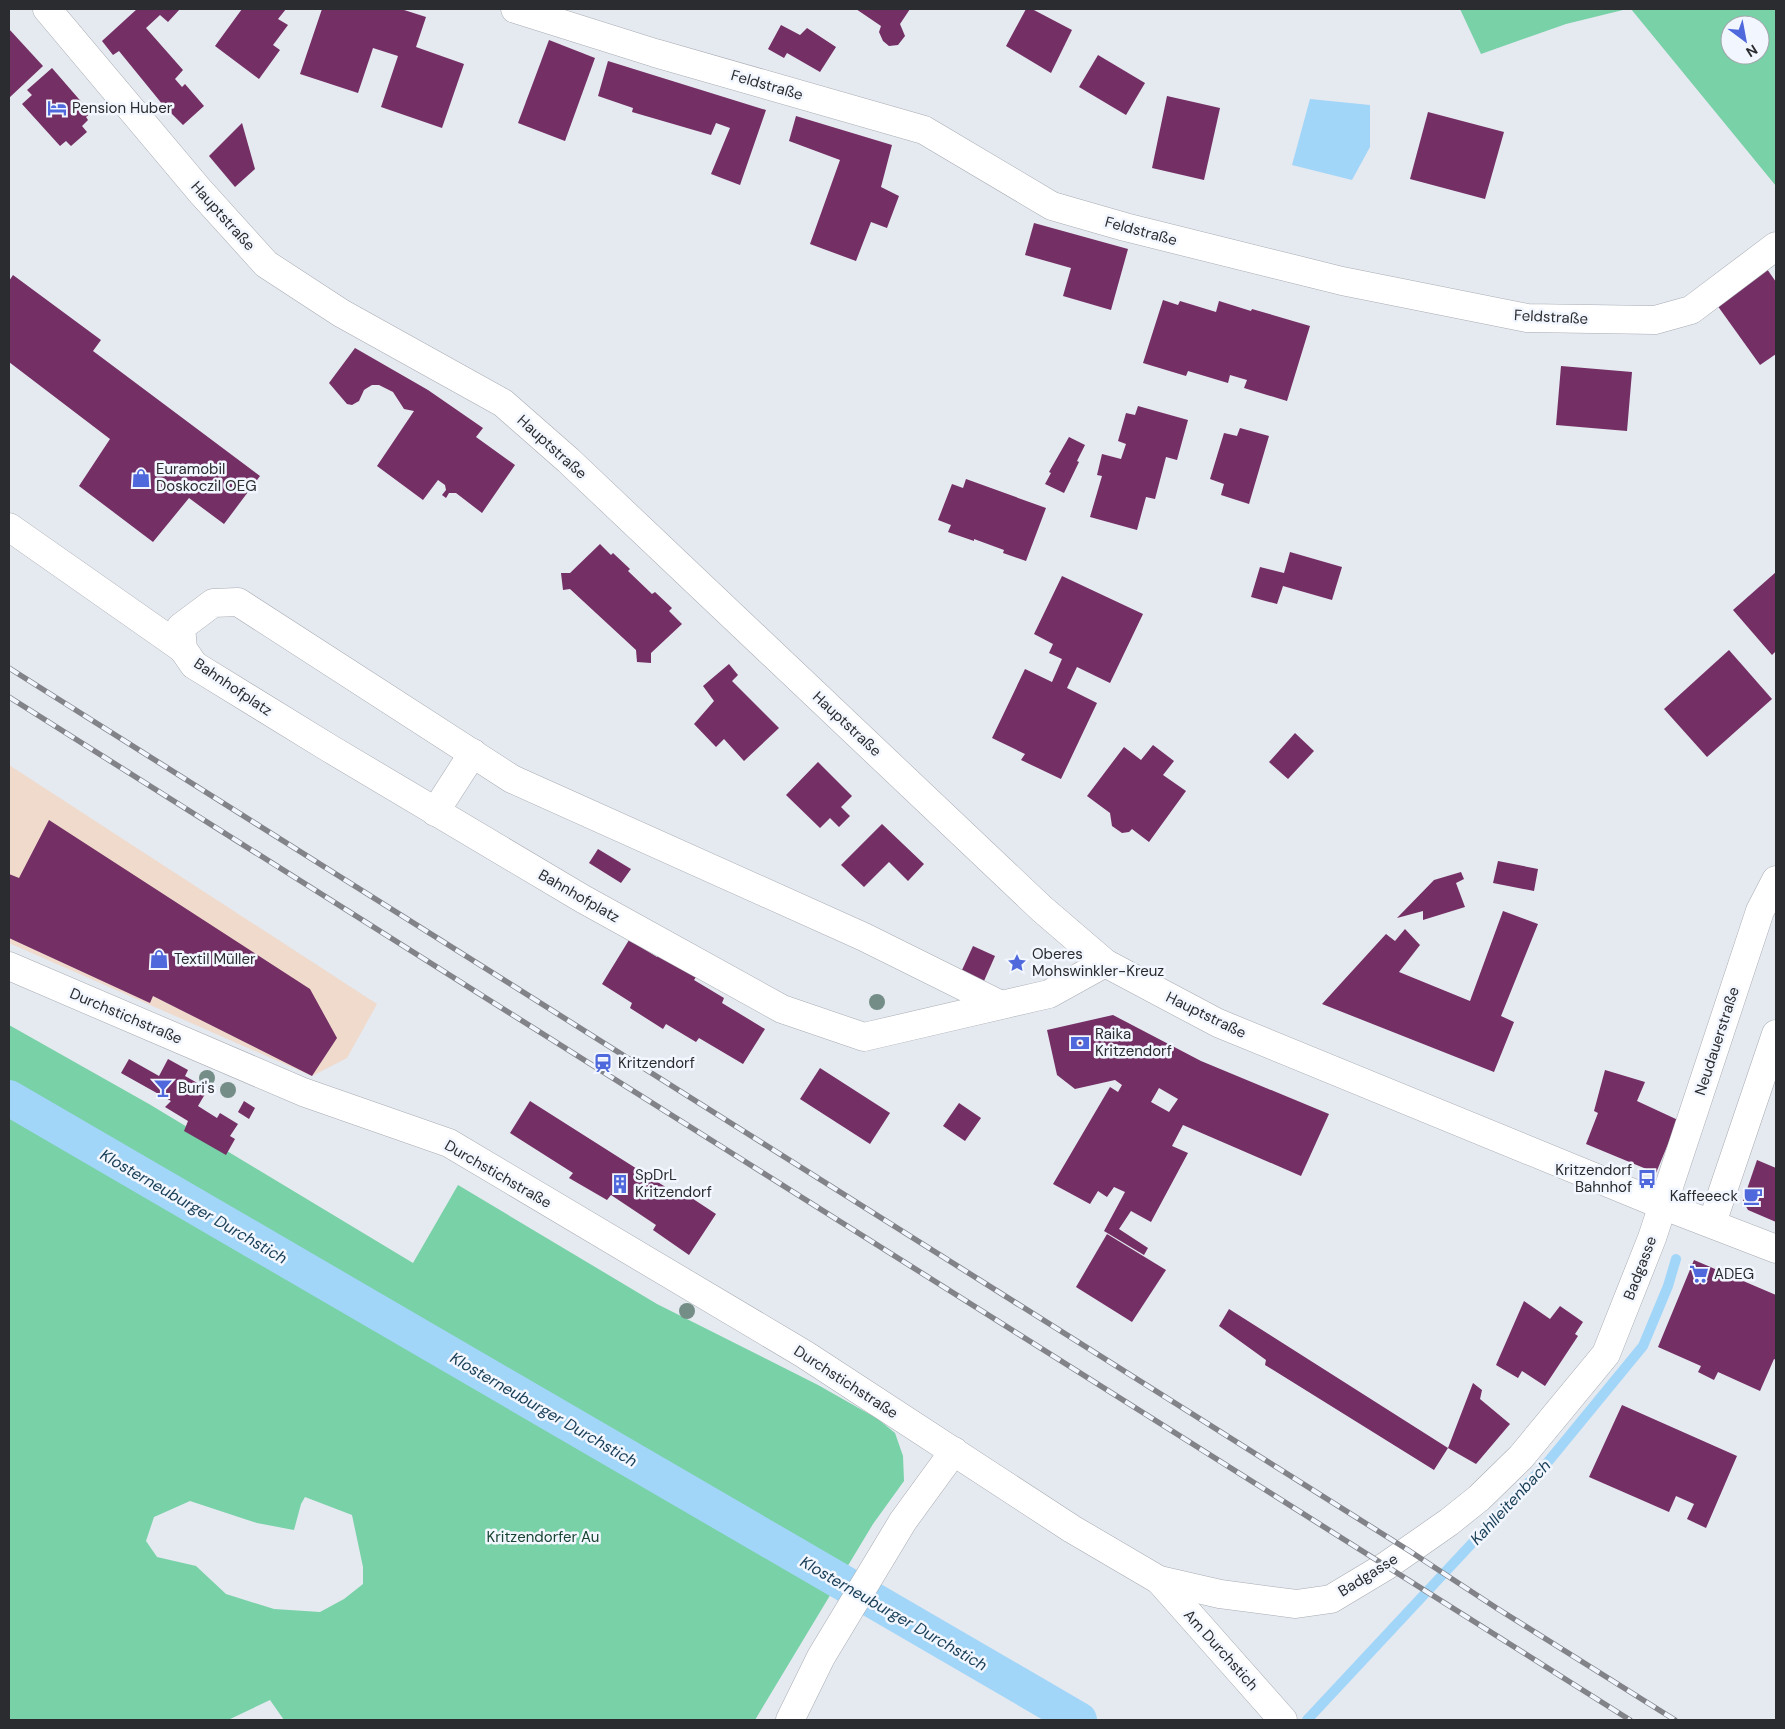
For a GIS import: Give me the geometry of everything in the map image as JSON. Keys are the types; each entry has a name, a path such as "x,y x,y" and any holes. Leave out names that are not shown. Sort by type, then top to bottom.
{"street":[{"name":"Hauptstraße","path":"47,9 200,191 266,264 340,313 503,403 575,467 1042,909 1105,963 1218,1023 1662,1205 1776,1249"},
{"name":"Feldstraße","path":"515,9 655,53 924,130 1052,206 1125,227 1342,281 1527,318 1655,320 1691,310 1776,246"},
{"path":"9,527 183,649"},
{"name":"Bahnhofplatz","path":"1001,1005 864,937 512,779 238,602 213,603 181,627 183,649 194,665 435,812 583,899 782,1009 864,1037 1050,994 1105,963"},
{"path":"435,812 473,753"},
{"name":"Neudauerstraße","path":"1662,1205 1760,911 1776,880"},
{"name":"Durchstichstraße","path":"9,966 303,1092 449,1143 804,1354 954,1451"},
{"path":"1712,1223 1776,1034"},
{"name":"Badgasse","path":"954,1451 1072,1529 1159,1580 1220,1594 1296,1604 1331,1599 1386,1566 1449,1522 1479,1498 1521,1457 1606,1354 1652,1238 1662,1205"},
{"path":"790,1720 821,1657 903,1521 954,1451"},
{"name":"Am Durchstich","path":"1159,1580 1283,1720"}],"shaded area":[{"name":"Textil Müller","path":"9,765 377,1004 347,1058 312,1076 9,943"}],"green space":[{"path":"1460,9 1627,9 1566,24 1481,54"},
{"path":"1631,9 1776,9 1776,186"},
{"name":"Kritzendorfer Au","path":"9,1025 149,1104 413,1263 458,1185 657,1304 818,1385 878,1419 895,1433 903,1456 904,1481 873,1524 755,1720 284,1720 270,1700 228,1720 9,1720","holes":["305,1497 352,1515 363,1567 363,1584 344,1599 320,1612 274,1609 226,1594 196,1566 157,1557 146,1541 154,1517 190,1501 257,1523 294,1530 301,1504"]}],"water":[{"path":"1310,99 1370,105 1370,147 1352,180 1292,165"}],"building":[{"path":"137,9 180,9 168,22 160,15 146,28 183,70 175,79 182,87 185,84 204,106 183,125 163,105 119,51 113,55 102,41"},
{"path":"242,9 286,9 278,19 288,25 273,45 280,50 259,79 215,46"},
{"path":"322,9 401,9 426,17 416,47 464,64 442,128 381,107 398,56 373,48 358,93 300,74"},
{"path":"856,9 910,9 900,24 905,36 898,45 889,46 883,41 879,32 881,26"},
{"path":"1026,9 1032,9 1072,30 1051,73 1006,46"},
{"path":"781,25 800,35 807,28 836,47 820,72 787,53 784,58 768,49"},
{"path":"9,29 43,66 9,98"},
{"path":"549,40 595,58 565,141 518,123"},
{"path":"1098,55 1145,83 1126,115 1079,87"},
{"path":"608,61 766,110 740,185 711,174 730,128 716,123 711,135 632,112 633,108 598,96"},
{"name":"Pension Huber","path":"52,68 91,113 86,117 88,120 82,126 87,132 71,146 66,141 60,146 22,104 32,95 27,90"},
{"path":"1167,96 1220,108 1204,180 1152,168"},
{"path":"1428,112 1504,132 1485,199 1410,179"},
{"path":"796,116 892,145 881,187 899,196 887,228 871,222 856,261 810,244 840,160 789,141"},
{"path":"242,123 255,169 235,187 209,156"},
{"path":"1034,223 1128,249 1111,310 1063,296 1071,268 1025,255"},
{"path":"1767,269 1776,282 1776,354 1760,365 1717,305"},
{"path":"13,275 101,340 93,351 260,476 224,524 189,498 153,542 79,486 110,439 9,362 9,281"},
{"path":"1163,300 1178,305 1180,301 1216,312 1219,301 1310,326 1287,401 1244,388 1247,380 1230,375 1228,383 1188,371 1186,376 1143,363"},
{"path":"355,348 428,390 483,428 476,437 515,465 482,513 456,493 449,493 446,498 442,495 446,490 445,485 438,480 423,500 377,466 414,411 404,409 393,392 379,385 372,385 364,390 359,401 352,405 347,404 329,383"},
{"path":"1561,366 1632,372 1627,431 1556,425"},
{"path":"1138,406 1188,420 1177,460 1166,457 1155,499 1146,497 1137,530 1090,517 1102,476 1097,475 1102,454 1121,459 1126,444 1118,441 1126,413 1135,415"},
{"path":"1240,428 1269,436 1249,504 1221,495 1224,484 1210,479 1224,433 1237,436"},
{"path":"1069,437 1085,445 1064,493 1045,484 1051,473 1049,472"},
{"path":"966,479 1046,508 1026,561 1003,553 1004,550 948,532 951,525 938,520 952,484 963,488"},
{"path":"600,544 630,569 628,571 652,594 655,592 672,608 669,611 682,624 651,653 651,663 637,662 636,650 570,589 563,590 561,573 570,573"},
{"path":"1290,552 1342,567 1332,600 1283,586 1277,604 1251,597 1260,567 1284,573"},
{"path":"1776,572 1776,651 1772,655 1733,610"},
{"path":"1062,576 1143,614 1110,683 1077,667 1067,688 1097,703 1061,779 1021,760 1025,754 992,738 1025,669 1052,682 1062,659 1049,653 1053,644 1034,634"},
{"path":"1729,650 1772,699 1707,757 1664,709"},
{"path":"729,664 738,675 732,681 779,728 744,761 724,739 716,747 694,724 714,701 703,686"},
{"path":"1295,733 1314,751 1288,779 1269,762"},
{"path":"1153,745 1174,761 1163,775 1186,791 1149,842 1132,829 1129,832 1122,833 1112,826 1110,813 1087,796 1124,747 1141,760"},
{"path":"818,762 852,796 841,807 850,816 839,827 830,818 820,828 786,795"},
{"name":"Textil Müller","path":"49,820 310,989 337,1038 312,1076 153,996 150,1003 9,938 9,874 19,878"},
{"path":"882,824 924,864 908,881 889,862 864,887 841,865"},
{"path":"598,849 631,869 621,883 589,863"},
{"path":"1498,861 1538,869 1534,891 1493,883"},
{"path":"1461,872 1464,879 1456,883 1465,907 1423,920 1423,911 1397,918 1434,880"},
{"path":"1503,911 1538,924 1501,1016 1514,1022 1494,1072 1322,1004 1386,934 1395,941 1405,929 1420,945 1399,972 1470,1001"},
{"path":"629,940 657,957 661,952 698,974 694,980 724,998 722,1003 765,1029 743,1064 699,1038 696,1042 666,1024 663,1029 630,1008 632,1003 602,984"},
{"path":"973,946 995,956 984,981 962,970"},
{"path":"1113,1015 1201,1061 1329,1114 1301,1176 1183,1125 1172,1146 1188,1153 1151,1222 1131,1211 1119,1229 1148,1248 1144,1255 1104,1231 1125,1192 1114,1187 1107,1197 1098,1191 1090,1204 1053,1184 1110,1087 1118,1092 1122,1085 1115,1080 1075,1089 1057,1075 1047,1030","holes":["1159,1088 1178,1099 1169,1112 1151,1102"]},
{"path":"129,1059 159,1076 168,1059 188,1070 185,1076 208,1089 198,1106 217,1118 220,1113 238,1124 230,1136 235,1139 226,1155 184,1131 188,1121 165,1107 171,1101 121,1073"},
{"path":"820,1068 890,1113 870,1144 800,1099"},
{"path":"1605,1070 1645,1082 1637,1101 1678,1120 1656,1173 1586,1144 1598,1113 1594,1111"},
{"path":"244,1101 255,1108 249,1119 238,1112"},
{"name":"SpDrL Kritzendorf","path":"530,1101 675,1193 678,1189 716,1214 689,1255 653,1230 656,1225 611,1195 607,1200 569,1178 573,1173 510,1133"},
{"path":"959,1103 981,1118 965,1141 943,1126"},
{"path":"1757,1160 1776,1168 1776,1222 1748,1210 1743,1201"},
{"path":"1107,1234 1166,1270 1132,1322 1076,1287"},
{"path":"1694,1260 1776,1295 1776,1360 1774,1359 1760,1391 1718,1372 1714,1380 1698,1372 1701,1366 1658,1347"},
{"path":"1524,1301 1550,1319 1560,1306 1583,1322 1575,1334 1578,1336 1545,1386 1522,1371 1518,1378 1496,1365"},
{"path":"1229,1309 1448,1448 1434,1470 1265,1365 1266,1360 1219,1326"},
{"path":"1473,1383 1482,1390 1480,1399 1510,1424 1476,1464 1448,1448"},
{"path":"1622,1405 1737,1456 1706,1528 1687,1519 1694,1504 1676,1496 1669,1512 1589,1477"}],"waterway":[{"name":"Klosterneuburger Durchstich","path":"9,1098 1079,1720"},
{"name":"Kahlleitenbach","path":"1307,1720 1547,1463 1643,1346 1668,1286 1676,1259"}],"railway":[{"path":"9,668 1675,1720"},
{"path":"9,697 1630,1720"}],"place":[{"name":"Pension Huber","path":"57,108"},
{"name":"Euramobil Doskoczil OEG","path":"141,478"},
{"name":"Textil Müller","path":"159,959"},
{"name":"Oberes Mohswinkler-Kreuz","path":"1017,963"},
{"name":"Raika Kritzendorf","path":"1080,1043"},
{"name":"Kritzendorf","path":"603,1063"},
{"name":"Buri's","path":"163,1088"},
{"name":"Kritzendorf Bahnhof","path":"1647,1179"},
{"name":"SpDrL Kritzendorf","path":"620,1184"},
{"name":"Kaffeeeck","path":"1753,1196"},
{"name":"ADEG","path":"1699,1274"}]}
